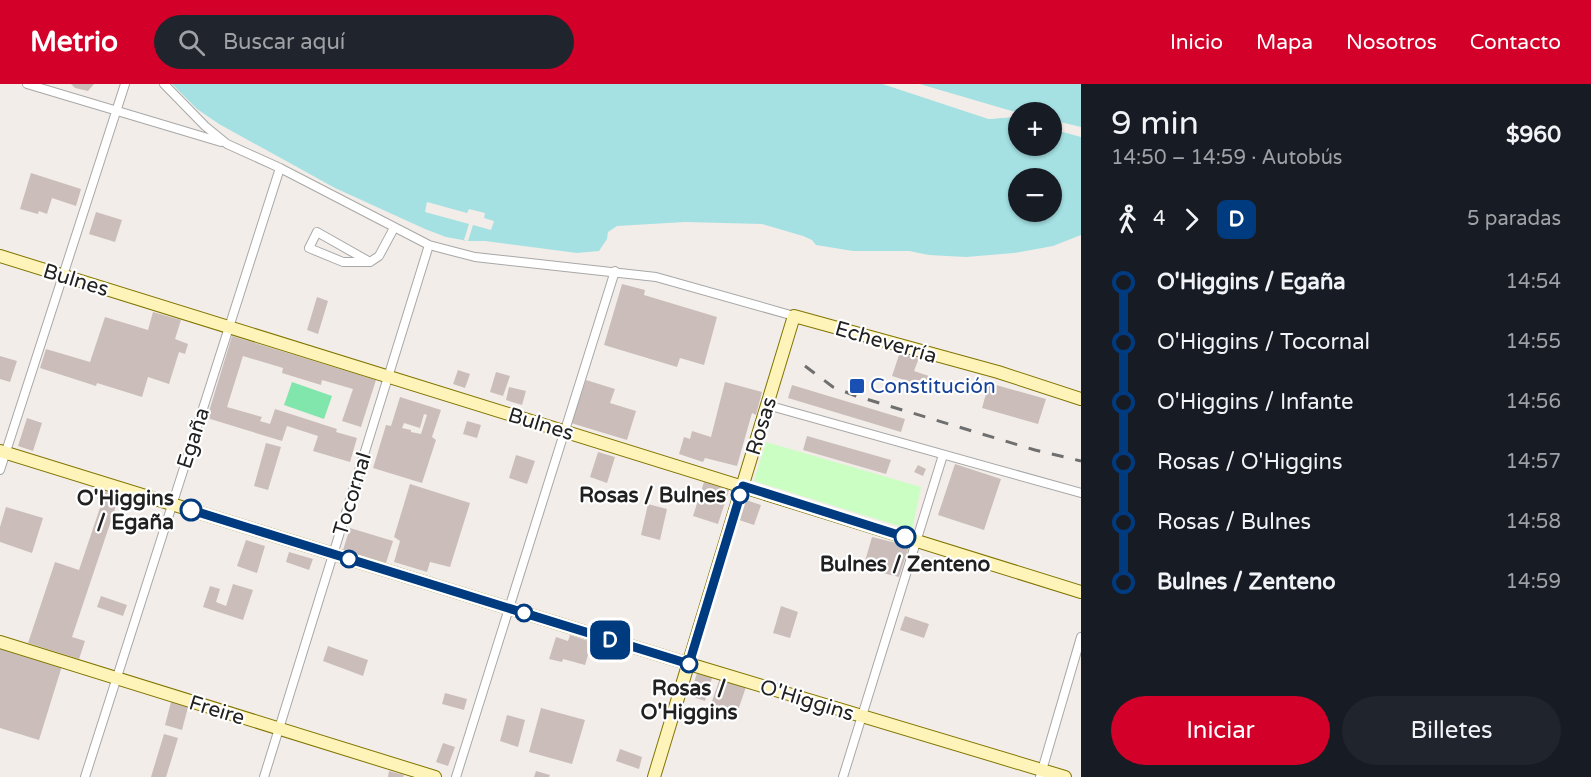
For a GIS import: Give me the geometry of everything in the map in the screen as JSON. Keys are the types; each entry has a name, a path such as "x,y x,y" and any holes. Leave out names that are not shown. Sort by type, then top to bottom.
{"main road":[{"name":"Bulnes","path":"0,256 1081,592"},
{"name":"Echeverría","path":"794,316 998,372 1081,399"},
{"name":"Rosas","path":"654,777 794,316"},
{"name":"O'Higgins","path":"3,452 862,716 1041,774 1065,777"},
{"name":"Freire","path":"0,642 435,777"}],"street":[{"path":"27,84 227,144 280,168 429,245 475,257 656,277 794,316"},
{"path":"0,470 3,452 63,276 124,84"},
{"path":"164,84 205,126 227,144"},
{"name":"Egaña","path":"85,777 280,168"},
{"path":"370,262 317,232 309,248 343,262 370,262 378,256 394,228"},
{"name":"Tocornal","path":"264,777 429,245"},
{"path":"456,777 615,271"},
{"path":"767,405 1081,494"},
{"path":"843,777 943,454"},
{"path":"1041,774 1081,637"}],"green space":[{"path":"292,382 332,396 324,419 284,405"},
{"path":"766,442 921,487 912,530 754,481"}],"water":[{"path":"172,84 883,84 989,119 1008,117 1008,156 1062,156 1062,132 1081,137 1081,235 1053,246 1014,253 966,257 929,255 909,251 853,251 816,245 812,240 803,236 762,224 685,222 617,226 608,232 607,239 599,251 577,253 485,241 468,241 446,237 425,229 335,188 219,124 197,109"},
{"path":"919,84 1081,84 1081,127 1062,122 1062,102 1008,102 1008,110"}],"pier":[{"path":"883,84 891,84 990,116 1008,114 1008,117 989,119"},
{"path":"916,84 1008,110 1008,113 918,87"},
{"path":"427,202 467,213 469,209 485,213 484,218 494,221 491,230 473,225 468,241 464,240 469,224 425,212"}],"building":[{"path":"71,84 94,84 88,91 75,88"},
{"path":"31,173 81,189 76,206 52,198 47,214 20,209"},
{"path":"96,212 122,220 115,242 89,234"},
{"path":"622,284 645,290 644,295 717,317 704,365 680,358 677,367 604,345"},
{"path":"317,297 328,301 318,334 307,330"},
{"path":"153,312 181,320 175,339 188,344 185,354 179,352 169,384 148,377 142,397 97,383 96,386 40,368 46,349 90,362 105,317 148,330"},
{"path":"232,336 376,380 361,427 342,421 353,389 322,380 321,385 282,373 283,368 243,356 227,407 262,417 260,421 270,424 275,409 337,429 336,432 357,438 350,462 313,451 318,436 287,426 282,441 207,418"},
{"path":"900,352 919,358 914,371 929,376 926,387 892,376"},
{"path":"0,356 17,361 10,382 0,379"},
{"path":"458,370 470,374 465,388 453,384"},
{"path":"496,372 510,376 503,396 490,392"},
{"path":"586,380 615,389 610,403 636,411 627,440 571,423"},
{"path":"725,382 762,392 756,415 752,413 737,466 705,458 703,462 679,454 684,437 690,439 692,431 711,437"},
{"path":"989,383 1046,399 1038,424 982,408"},
{"path":"792,385 905,419 901,432 788,398"},
{"path":"509,387 526,391 522,405 506,400"},
{"path":"400,397 441,410 432,437 436,440 422,483 373,468 386,425 391,426","holes":["424,414 427,415 421,434 402,428 404,423 420,428"]},
{"path":"27,418 42,423 33,451 18,446"},
{"path":"467,421 481,425 477,438 463,434"},
{"path":"807,436 891,460 886,474 803,450"},
{"path":"266,443 281,447 268,490 254,486"},
{"path":"598,452 615,457 607,483 590,477"},
{"path":"516,455 535,461 527,484 509,478"},
{"path":"955,464 1001,479 984,530 938,515"},
{"path":"918,465 926,469 923,476 914,472"},
{"path":"704,482 729,490 718,524 693,516"},
{"path":"410,484 470,503 450,567 430,562 427,572 394,562 400,541 394,537"},
{"path":"106,490 120,494 72,637 85,641 79,659 28,643 55,562 79,570"},
{"path":"746,500 761,505 754,525 739,520"},
{"path":"648,504 667,509 660,540 641,535"},
{"path":"6,507 43,518 32,553 0,542 0,527"},
{"path":"350,528 393,541 386,563 343,550"},
{"path":"872,537 909,546 899,577 863,568"},
{"path":"246,540 265,546 257,573 237,566"},
{"path":"289,552 313,559 309,570 286,562"},
{"path":"233,584 253,590 243,620 203,607 210,586 220,589 216,602 226,606"},
{"path":"101,596 127,605 123,616 97,607"},
{"path":"781,606 798,612 790,638 773,633"},
{"path":"905,616 929,624 924,638 900,630"},
{"path":"570,635 592,642 585,665 563,659 562,662 549,659 556,637 568,641"},
{"path":"328,646 368,660 363,676 323,661"},
{"path":"0,649 62,666 39,740 0,728"},
{"path":"697,673 712,678 705,701 690,696"},
{"path":"720,678 746,687 736,716 710,707"},
{"path":"445,693 467,699 464,710 442,704"},
{"path":"171,702 188,707 182,730 165,725"},
{"path":"541,708 585,720 572,764 529,752"},
{"path":"507,715 525,720 518,747 500,741"},
{"path":"164,734 178,738 166,777 151,777"},
{"path":"443,743 455,747 448,766 436,762"},
{"path":"620,749 642,757 639,769 616,761"},
{"path":"389,771 404,775 403,777 388,777"},
{"path":"536,771 550,775 549,777 534,777"}],"railway":[{"path":"805,366 833,387 856,396 1035,450 1081,461"}],"bus line":[{"name":"D","path":"191,510 689,664 743,486 905,537"}],"place":[{"name":"Constitución","path":"857,386"},
{"name":"Rosas / Bulnes","path":"740,495"},
{"name":"O'Higgins / Egaña","path":"191,510"},
{"name":"Bulnes / Zenteno","path":"905,537"},
{"name":"Rosas / O'Higgins","path":"689,664"}]}
